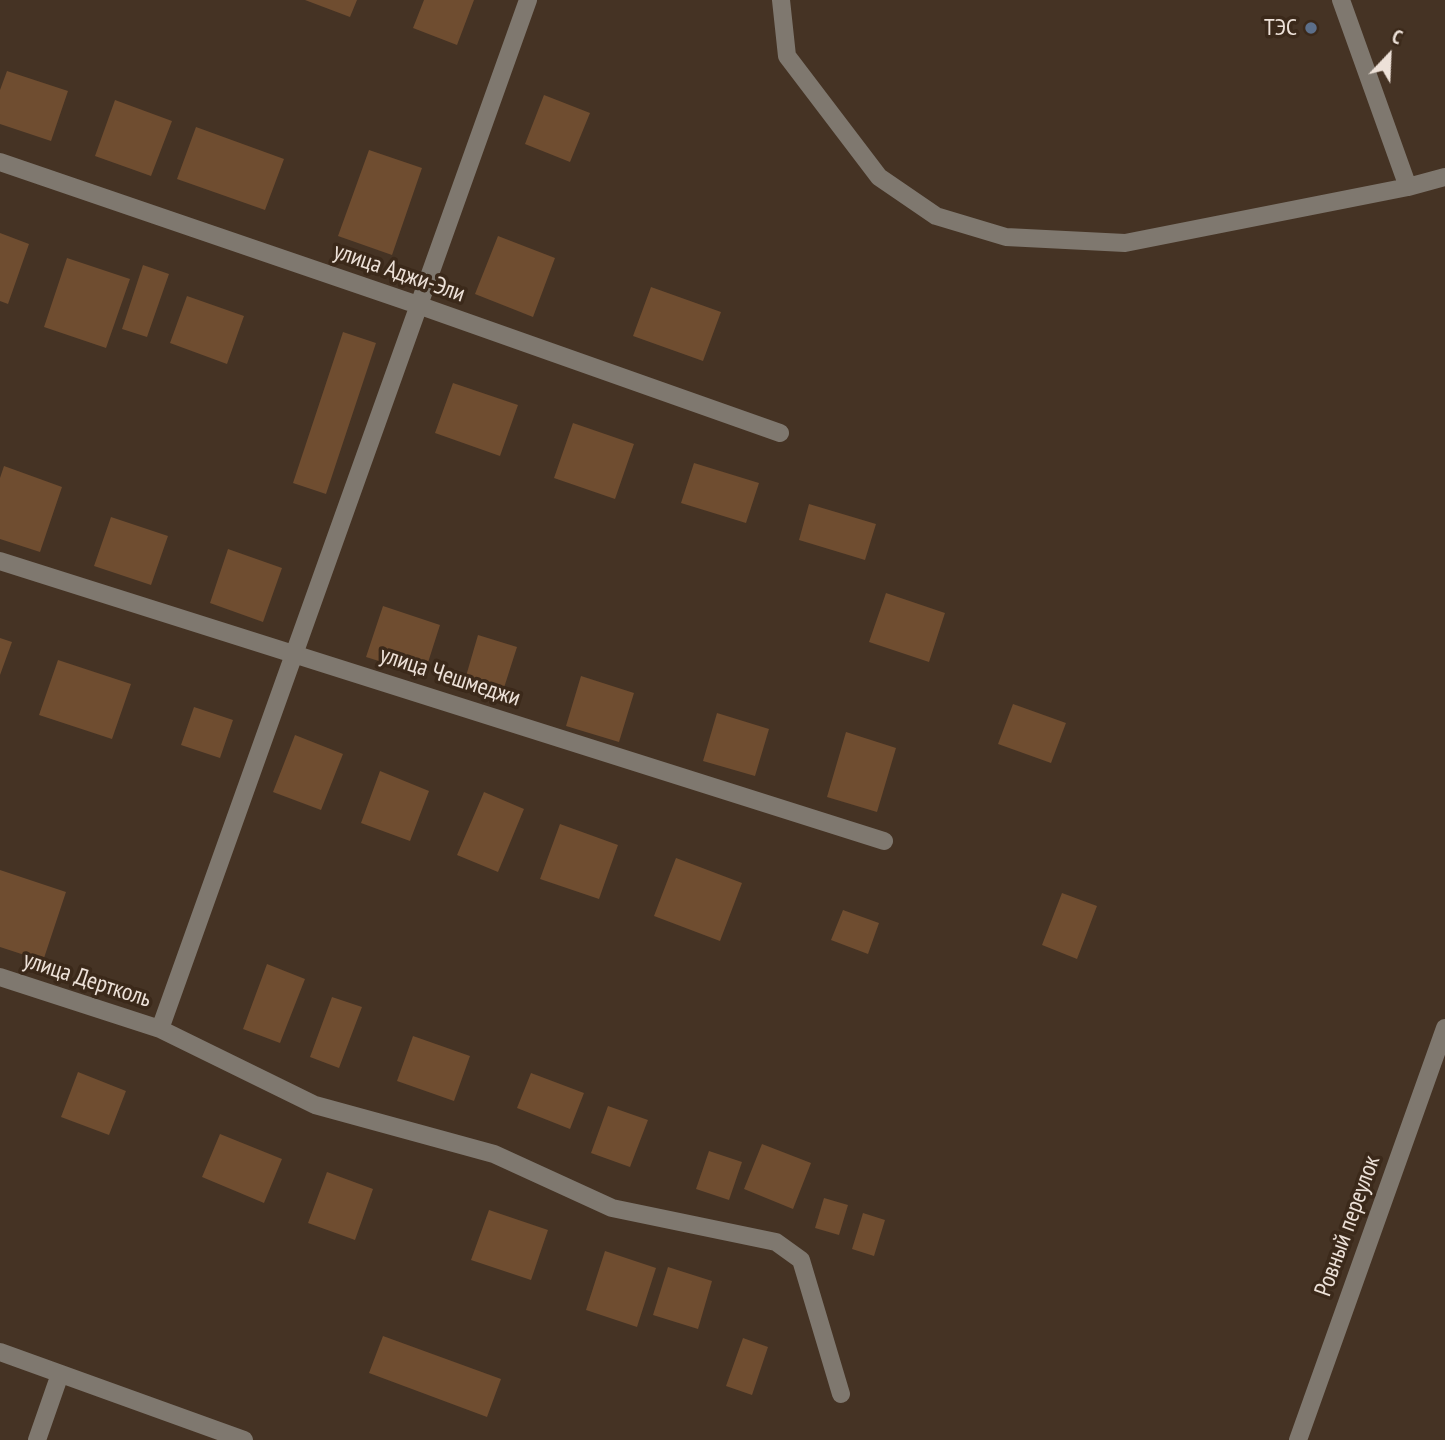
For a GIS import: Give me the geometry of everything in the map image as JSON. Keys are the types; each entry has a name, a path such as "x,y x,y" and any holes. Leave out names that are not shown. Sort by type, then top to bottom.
{"street":[{"path":"160,1028 528,0"},
{"path":"781,0 788,57 879,177 936,216 1006,237 1125,243 1408,187 1445,177"},
{"path":"1341,0 1408,187"},
{"name":"улица Аджи-Эли","path":"0,162 418,305 780,433"},
{"name":"улица Чешмеджи","path":"0,561 884,841"},
{"name":"улица Дертколь","path":"0,977 160,1028 314,1105 494,1154 612,1208 776,1242 802,1261 841,1394"},
{"name":"Ровный переулок","path":"1298,1440 1445,1028"},
{"path":"0,1352 244,1440"},
{"path":"37,1440 60,1374"}],"building":[{"path":"305,0 357,0 350,17"},
{"path":"424,0 474,0 457,45 413,28"},
{"path":"7,71 68,91 51,141 0,124 0,90"},
{"path":"544,95 590,113 570,162 525,144"},
{"path":"115,100 172,121 151,176 95,156"},
{"path":"196,127 284,159 265,210 177,179"},
{"path":"369,150 422,168 392,255 338,236"},
{"path":"0,233 29,244 8,304 0,301"},
{"path":"498,236 555,258 533,317 475,294"},
{"path":"67,258 130,279 106,348 44,327"},
{"path":"143,265 169,274 147,337 122,329"},
{"path":"651,287 721,312 703,361 633,336"},
{"path":"187,296 244,316 227,364 170,343"},
{"path":"343,332 376,343 326,494 293,483"},
{"path":"453,383 518,405 500,456 435,433"},
{"path":"573,423 634,444 615,499 554,478"},
{"path":"694,463 759,483 746,523 681,503"},
{"path":"4,466 62,487 40,552 0,539 0,478"},
{"path":"809,504 876,524 865,560 799,540"},
{"path":"111,517 168,536 151,585 94,566"},
{"path":"228,549 282,568 263,622 210,603"},
{"path":"886,593 945,613 929,662 869,642"},
{"path":"383,606 440,625 424,675 366,657"},
{"path":"478,635 517,647 502,694 464,683"},
{"path":"0,638 12,642 0,675"},
{"path":"58,660 131,684 112,739 39,715"},
{"path":"581,676 634,693 619,742 566,726"},
{"path":"1013,704 1066,723 1051,763 998,744"},
{"path":"194,707 233,720 220,758 181,745"},
{"path":"717,713 769,729 755,776 703,761"},
{"path":"846,732 896,748 877,812 827,797"},
{"path":"295,735 343,754 321,810 273,792"},
{"path":"380,771 429,791 410,841 361,823"},
{"path":"484,792 524,809 498,872 457,855"},
{"path":"560,824 618,845 599,899 540,879"},
{"path":"676,858 742,883 720,941 654,916"},
{"path":"0,870 66,892 43,961 0,947"},
{"path":"1062,893 1097,906 1077,959 1042,945"},
{"path":"843,910 879,923 868,954 831,940"},
{"path":"267,964 305,979 280,1043 243,1029"},
{"path":"332,997 362,1007 339,1068 310,1057"},
{"path":"413,1036 470,1056 454,1101 397,1081"},
{"path":"78,1072 126,1091 109,1135 61,1117"},
{"path":"531,1073 584,1093 570,1129 517,1108"},
{"path":"608,1106 648,1120 630,1167 591,1153"},
{"path":"220,1134 282,1159 264,1203 202,1177"},
{"path":"762,1144 811,1163 793,1209 744,1189"},
{"path":"709,1151 742,1162 729,1200 696,1189"},
{"path":"327,1172 373,1189 355,1240 308,1223"},
{"path":"824,1198 848,1205 839,1235 815,1228"},
{"path":"489,1210 548,1230 531,1280 471,1260"},
{"path":"863,1213 885,1220 874,1256 852,1249"},
{"path":"605,1251 656,1268 637,1327 586,1310"},
{"path":"668,1267 712,1281 698,1329 653,1315"},
{"path":"383,1336 501,1379 487,1417 369,1373"},
{"path":"743,1338 768,1347 752,1395 726,1386"}],"place":[{"name":"ТЭС","path":"1311,28"}]}
